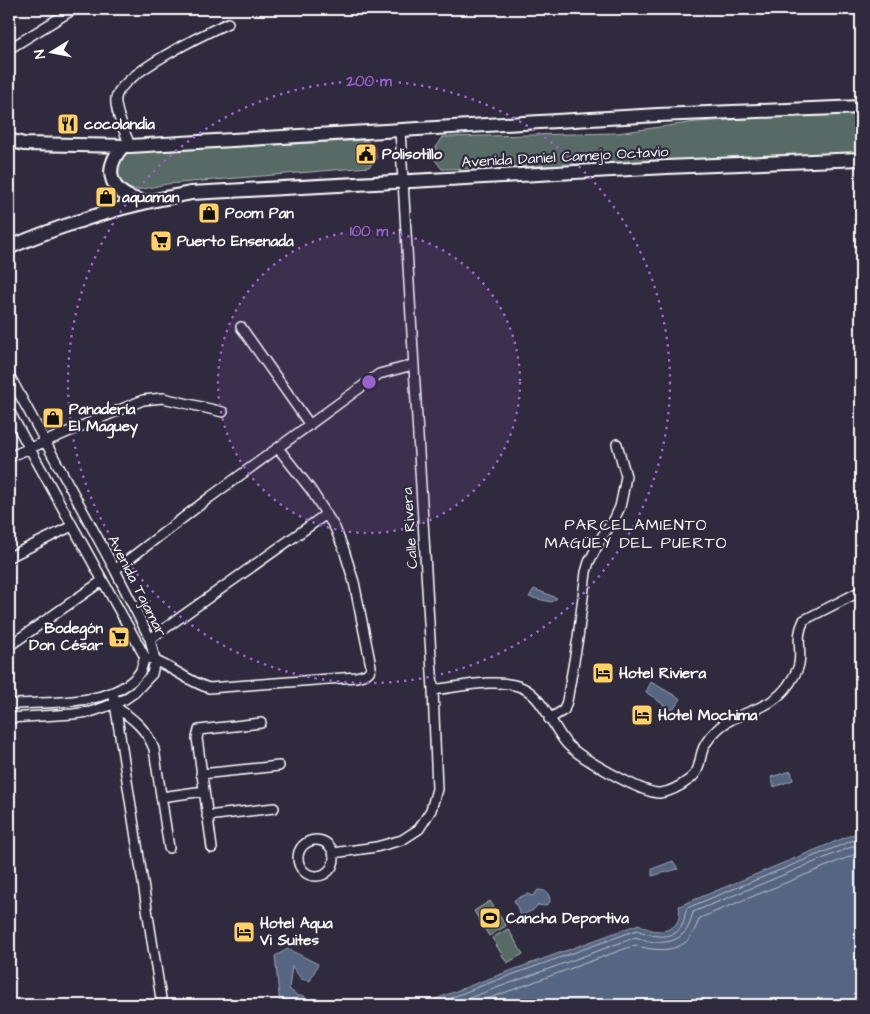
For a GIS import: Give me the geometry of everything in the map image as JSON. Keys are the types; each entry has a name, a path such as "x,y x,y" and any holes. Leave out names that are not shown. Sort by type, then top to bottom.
{"main road":[{"path":"9,140 24,144 126,146 668,115 861,107"},
{"path":"126,146 112,161 111,169 115,186 128,197 144,201"},
{"name":"Avenida Daniel Camejo Octavio","path":"9,248 88,217 144,201 191,193 861,159"}],"street":[{"path":"9,49 74,9"},
{"path":"126,146 116,104 117,94 134,76 188,42 228,23"},
{"name":"Calle Rivera","path":"333,853 376,847 402,840 419,829 431,810 437,789 433,690 400,130"},
{"path":"240,327 310,425"},
{"path":"115,570 209,498 379,374 413,365"},
{"name":"Avenida Tajamar","path":"9,376 115,570 150,639 155,660 152,674 135,692 116,705 90,712 9,718"},
{"path":"9,457 142,400 163,398 223,412"},
{"name":"Avenida Tajamar","path":"9,411 28,449 145,657 140,671 131,682 112,692 86,700 9,704"},
{"path":"549,719 564,710 589,562 620,507 626,476 617,444"},
{"path":"145,657 155,660 188,680 208,688 356,677 371,670 354,582 335,528 310,490 278,448"},
{"path":"150,639 325,515"},
{"path":"9,557 72,526"},
{"path":"9,646 102,581"},
{"path":"433,690 497,683 511,684 525,689 538,700 568,746 638,787 659,793 676,788 696,773 700,766 702,751 708,739 717,728 740,715 765,706 780,695 799,664 800,628 804,620 861,591"},
{"path":"112,692 116,705 162,1005"},
{"path":"116,705 150,737 154,749 169,848"},
{"path":"212,848 197,738 199,730 261,723"},
{"path":"201,774 279,766"},
{"path":"161,797 204,791"},
{"path":"207,816 274,808"},
{"path":"310,840 322,841 331,848 333,853 332,866 323,875 311,876 305,873 298,864 298,852 310,840"}],"green space":[{"path":"861,112 861,153 442,169 431,155 443,137 617,133 696,122"},
{"path":"366,140 374,148 376,156 376,159 369,167 167,184 141,189 128,189 117,183 116,163 121,157 129,153"},
{"name":"Cancha Deportiva","path":"490,901 506,926 489,936 474,911"},
{"name":"Cancha Deportiva","path":"508,929 523,954 507,963 492,938"}],"water":[{"path":"534,589 557,598 551,602 529,597"},
{"path":"651,682 681,699 672,711 646,692"},
{"path":"791,771 793,780 774,787 771,777"},
{"path":"861,831 861,998 844,1005 420,1005 639,924 654,930 668,930 677,922 679,906"},
{"path":"673,861 678,869 652,876 652,869"},
{"path":"538,890 547,893 550,902 545,906 538,905 521,916 514,900 527,894 533,896"},
{"path":"288,949 318,964 310,981 301,979 292,966 289,989 298,996 305,996 300,1005 280,1005 275,956"}],"place":[{"name":"cocolandia","path":"68,124"},
{"name":"Polisotillo","path":"366,154"},
{"name":"aquaman","path":"106,197"},
{"name":"Poom Pan","path":"209,213"},
{"name":"Puerto Ensenada","path":"161,241"},
{"name":"Panadería El Maguey","path":"53,418"},
{"name":"Bodegón Don César","path":"119,637"},
{"name":"Hotel Riviera","path":"603,673"},
{"name":"Hotel Mochima","path":"642,715"},
{"name":"Cancha Deportiva","path":"490,918"},
{"name":"Hotel Aqua Vi Suites","path":"244,932"}],"district":[{"name":"PARCELAMIENTO MAGÜEY DEL PUERTO","path":"636,534"}]}
